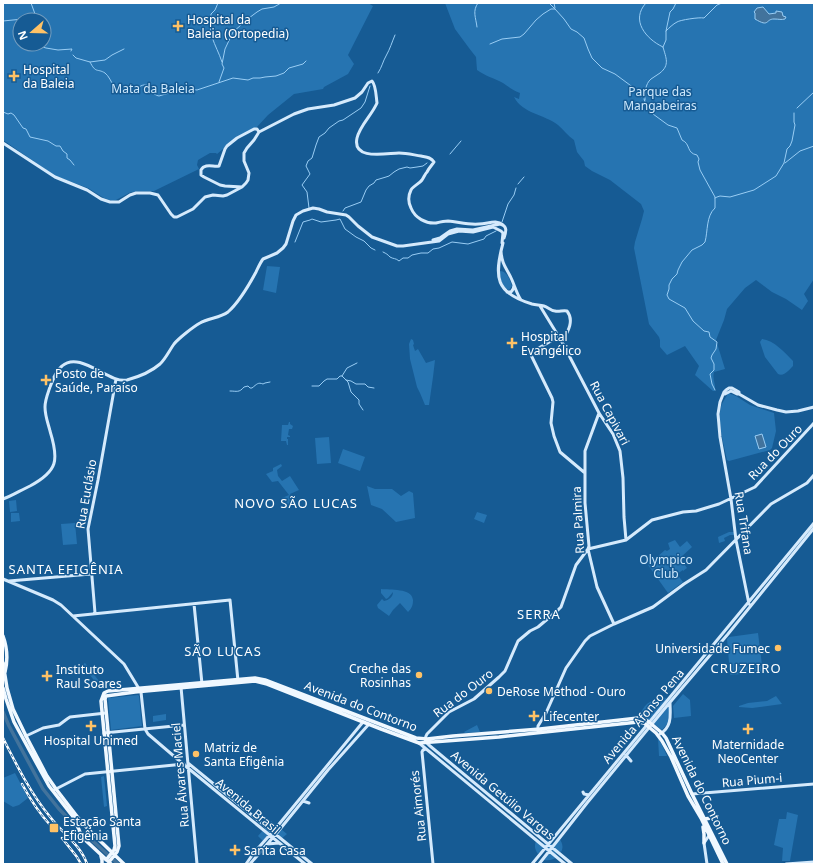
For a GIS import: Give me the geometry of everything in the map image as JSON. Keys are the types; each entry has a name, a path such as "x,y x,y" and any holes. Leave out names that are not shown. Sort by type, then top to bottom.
{"main road":[{"path":"3,632 6,646 5,675"},
{"path":"3,663 7,688 13,709 54,790 89,830 124,864"},
{"name":"Avenida do Contorno","path":"113,854 118,850 119,846 104,713 101,699 104,693 108,691 181,687 255,678 265,680 377,724 425,741"},
{"name":"Avenida do Contorno","path":"238,681 255,681 263,683 419,743 454,736 538,731 638,718 644,719 649,725 666,738 723,864"},
{"path":"3,688 10,711 41,772 74,818 82,837 109,861"},
{"path":"363,722 366,720 377,724"},
{"path":"20,733 26,736"},
{"name":"Avenida do Contorno","path":"661,735 688,796 703,818"},
{"name":"Avenida do Contorno","path":"109,861 115,848 114,810"},
{"path":"704,843 703,818 712,818"},
{"path":"82,837 81,834 83,830 89,830"},
{"name":"Avenida do Contorno","path":"710,834 728,864"},
{"path":"106,846 110,848 115,843"},
{"path":"98,852 102,860 102,864"}],"street":[{"path":"3,143 55,177 87,190 110,202 118,202 136,193 150,193 158,195 171,214 176,217 193,209 205,197 213,195 227,195 242,187 246,183 249,176 244,161 244,153 259,132 294,114 308,109 334,106 355,98 362,92 368,83 372,81 374,84 377,103 358,136 356,142 359,148 365,153 373,155 399,153 412,154 427,157 434,162 423,179 411,190 409,202 414,213 422,220 432,223 444,221 492,225 504,234"},
{"path":"242,187 220,185 201,175 201,170 209,165 218,167 224,148 237,138 254,129 257,129 259,132"},
{"path":"3,499 40,480 49,473 53,466 55,455 46,416 45,404 53,378 65,364 79,362 116,379 122,380 139,376 158,365 175,343 199,323 221,316 228,312 244,292 263,259 277,253 286,244 296,215 306,210 319,208 327,212 346,215 372,237 398,246 439,241 448,234 459,231 473,232 496,222 500,222 506,229"},
{"path":"498,229 506,229"},
{"path":"506,229 499,259 498,273 501,285 507,292 516,298 540,306 542,305 553,311"},
{"path":"501,249 503,262 507,272 514,284 518,296 522,300"},
{"path":"498,273 502,270 507,272"},
{"path":"507,292 511,292 514,289 514,284"},
{"name":"Rua Capivari","path":"540,306 562,342 613,434 620,451 626,540"},
{"path":"547,317 546,314 548,311 566,311 569,313 570,327 562,342"},
{"path":"558,337 530,353 552,398 551,423 560,452 585,473"},
{"name":"Rua Euclásio","path":"95,614 88,529 116,379"},
{"name":"Rua Trifana","path":"750,607 736,540 731,499 720,437 718,414 719,406 724,394 732,391 758,405 786,412 814,407"},
{"name":"Rua Palmira","path":"600,413 585,451 588,549 597,587 614,624"},
{"name":"Rua do Ouro","path":"425,741 427,734 449,712 474,699 499,677 505,671 518,641 530,631 538,627 561,607 576,565 588,549 626,540 652,520 683,512 696,511 719,504 755,487 814,423"},
{"path":"538,731 566,668 590,636 653,607 711,566 771,504 807,482 814,475"},
{"name":"Avenida Afonso Pena","path":"532,864 750,607 772,576 814,523"},
{"name":"Avenida Afonso Pena","path":"539,864 748,603 814,528"},
{"path":"7,581 91,574"},
{"path":"3,580 61,604 124,664 140,690 145,729"},
{"path":"17,580 15,582 17,585"},
{"path":"740,581 745,583"},
{"path":"73,616 230,600 238,681"},
{"path":"194,604 202,685"},
{"name":"Rua Álvares Maciel","path":"181,687 197,864"},
{"path":"661,735 671,720 670,702 672,696"},
{"path":"26,736 42,728 60,725 70,717 104,713"},
{"path":"250,864 269,835 274,833 303,800 363,722"},
{"path":"246,864 273,838 274,833 327,768 369,724"},
{"path":"106,733 184,725"},
{"name":"Avenida Brasil","path":"145,729 148,734 183,764 305,864"},
{"name":"Avenida Getúlio Vargas","path":"425,741 547,846"},
{"name":"Avenida Getúlio Vargas","path":"419,743 466,782 572,864"},
{"path":"342,754 345,744"},
{"name":"Rua Aimorés","path":"426,749 422,752 433,864"},
{"path":"626,755 631,761"},
{"path":"54,790 85,774 183,764 188,762"},
{"name":"Avenida Brasil","path":"188,762 312,864"},
{"path":"457,770 458,775"},
{"path":"465,776 466,782"},
{"name":"Rua Pium-i","path":"692,794 814,784"},
{"path":"583,792 584,794 589,795"},
{"path":"303,800 309,802"},
{"path":"707,864 704,843 710,834"},
{"path":"267,844 279,843"},
{"name":"Avenida Getúlio Vargas","path":"551,849 565,864"},
{"name":"Avenida do Contorno","path":"102,864 109,861"},
{"path":"786,864 814,862"}],"green space":[{"name":"Mata da Baleia","path":"3,3 368,3 373,6 348,55 354,64 348,74 324,87 323,89 294,94 268,115 256,128 226,146 217,154 210,153 198,160 197,165 199,169 154,191 131,192 112,201 88,188 55,176 3,140"},
{"name":"Parque das Mangabeiras","path":"445,3 814,3 814,279 804,294 808,301 802,310 786,299 772,292 756,280 745,288 727,309 716,340 725,369 714,372 713,377 715,391 713,391 695,375 699,366 685,346 667,355 660,347 659,337 649,324 634,248 644,211 641,204 610,180 585,166 584,161 577,152 574,140 552,121 528,110 518,103 514,97 519,99 520,93 477,70 476,57 455,29"},
{"path":"267,266 280,267 276,293 263,290"},
{"path":"500,271 505,272 509,279 512,286 509,290 502,282"},
{"path":"411,339 413,340 415,351 418,349 426,363 435,360 429,405 425,405 417,387 410,359 409,344"},
{"path":"762,339 775,344 793,361 793,366 786,373 782,375 778,374 765,357 760,342"},
{"path":"728,393 750,405 774,413 776,431 772,448 770,450 729,461 727,460 721,434 720,413"},
{"path":"289,422 293,426 292,429 289,429 288,435 290,437 287,437 287,445 286,441 281,441 282,425 288,425"},
{"path":"329,437 331,463 317,464 315,438"},
{"path":"343,449 365,457 360,471 338,463"},
{"path":"281,464 282,466 277,470 278,476 282,481 290,476 299,490 290,494 295,504 285,504 282,498 289,495 278,481 272,482 266,474 273,471 273,468"},
{"path":"367,486 375,489 392,489 401,496 409,491 413,493 415,518 396,522 382,509 371,505"},
{"path":"16,500 17,511 10,512 9,501"},
{"path":"477,512 487,515 484,523 474,519"},
{"path":"11,513 19,513 20,521 11,522"},
{"path":"75,523 77,544 63,545 61,524"},
{"path":"729,532 735,532 735,535 730,535 724,538 725,541 719,543 718,537"},
{"name":"Olympico Club","path":"675,540 680,547 687,541 692,547 680,558 687,568 677,574 683,582 668,593 648,565 665,550 667,551 670,549 668,543"},
{"path":"381,589 400,590 409,593 413,600 408,612 400,603 389,616 378,608 377,605 382,599 384,601 388,600 393,592 386,599 381,593"},
{"path":"758,633 763,673 731,675 727,639 729,637"},
{"path":"85,663 99,681 100,688 82,665"},
{"path":"683,694 690,700 691,716 674,718 673,706"},
{"path":"138,695 142,726 111,730 108,698"},
{"path":"671,695 668,723 662,730 649,720 639,718 643,709 648,703 662,696 667,699"},
{"path":"776,696 782,704 752,708 739,707 748,703 767,701"},
{"path":"166,714 166,720 153,722 153,716"},
{"path":"477,725 480,732 464,732"},
{"path":"658,738 661,743 667,756 659,756"},
{"path":"15,773 28,798 19,805 13,807 3,801 3,778"},
{"path":"104,776 107,806 104,807 101,777"},
{"path":"787,812 798,815 790,861 782,861 783,848 774,845 779,819 786,819"},
{"path":"271,821 287,834 281,839 276,834 272,837 269,834 263,841 258,836"},
{"path":"559,838 562,845 561,852 559,851 556,854 558,856 553,859 543,860 547,852 543,848 538,854 535,848 536,841 544,844 547,840 553,845"}],"shaded area":[{"path":"763,7 769,14 776,13 776,11 782,12 783,16 786,17 785,19 771,19 765,23 760,22 755,19 754,12 757,8"},
{"path":"762,434 766,447 759,449 755,436"}],"waterway":[{"path":"31,3 34,12"},
{"path":"218,3 215,10 211,14 210,23 212,37 222,62"},
{"path":"219,82 224,68 222,64 225,49 233,32 257,12 262,9 274,7 281,3"},
{"path":"312,3 320,3"},
{"path":"477,27 475,9 478,3"},
{"path":"549,3 555,9"},
{"path":"554,3 555,8"},
{"path":"645,100 648,83 663,70 666,64 663,47 657,44 646,34 640,22 641,9 646,3"},
{"path":"663,47 666,40 666,31 670,12 676,3"},
{"path":"666,31 679,21 704,18 717,5 722,3"},
{"path":"490,44 502,39 520,37 543,14 551,9 555,9 571,29 584,38 592,58 602,68 615,74 634,88 638,93"},
{"path":"3,21 12,20"},
{"path":"378,73 395,35"},
{"path":"52,49 72,49 71,51"},
{"path":"73,55 76,58 90,62 105,60 124,49"},
{"path":"90,62 95,69 106,74 116,87 123,90 133,91 143,85 147,85 153,93 159,96 185,88 197,90 233,78 248,80 253,78 276,76 284,73 289,68 303,64 306,61"},
{"path":"309,208 307,192 302,185 310,174 306,166 308,161 312,158 319,137 339,121 361,108 365,102 370,86"},
{"path":"797,108 814,92"},
{"path":"644,99 647,107"},
{"path":"650,109 653,114 668,125 677,128 682,140 687,144 691,152 697,155 700,170 715,197 715,208 710,215 705,242 692,250 682,262 677,274 669,285 667,295 669,299 685,308 693,321 704,331 709,332 710,337 717,342 716,349 711,358 714,364 714,370 710,374 715,390"},
{"path":"3,112 14,115 23,128 26,129 30,137 48,141 56,146 60,146 67,154 67,158 74,165"},
{"path":"715,198 720,196 730,197 754,190 776,176 784,163 787,149 792,141 795,125 794,113"},
{"path":"450,154 461,141"},
{"path":"785,163 800,151 814,146"},
{"path":"343,211 345,208 361,202 366,190 376,180 389,176 399,169 423,166 427,163"},
{"path":"518,184 524,177"},
{"path":"502,222 508,204 514,195 516,188"},
{"path":"295,242 303,222 312,219 321,222 340,219 345,229 375,250"},
{"path":"383,252 399,261 412,255 428,253 433,249 452,242 468,244 484,239 486,236 496,231"},
{"path":"312,386 319,386 327,379 337,379 342,376 347,368 357,363"},
{"path":"342,376 348,382 351,392 359,400 359,404 363,410"},
{"path":"346,380 356,384 365,384 368,387 374,388"},
{"path":"230,391 238,391 248,386 252,388 256,384 270,382"},
{"path":"3,712 43,789 71,821"},
{"path":"84,833 118,864"}],"railway":[{"path":"3,738 31,790 55,824 76,845 87,864"},
{"path":"22,784 35,806 51,826"},
{"path":"62,838 81,864"}],"place":[{"name":"Hospital da Baleia (Ortopedia)","path":"178,26"},
{"name":"Hospital da Baleia","path":"14,76"},
{"name":"Hospital Evangélico","path":"512,343"},
{"name":"Posto de Saúde, Paraíso","path":"46,380"},
{"name":"Universidade Fumec","path":"778,648"},
{"name":"Creche das Rosinhas","path":"419,675"},
{"name":"Instituto Raul Soares","path":"47,676"},
{"name":"DeRose Method - Ouro","path":"489,691"},
{"name":"Lifecenter","path":"534,716"},
{"name":"Hospital Unimed","path":"91,726"},
{"name":"Maternidade NeoCenter","path":"748,729"},
{"name":"Matriz de Santa Efigênia","path":"196,754"},
{"name":"Estação Santa Efigênia","path":"54,828"},
{"name":"Santa Casa","path":"235,850"}],"district":[{"name":"NOVO SÃO LUCAS","path":"296,503"},
{"name":"SANTA EFIGÊNIA","path":"66,569"},
{"name":"SERRA","path":"539,614"},
{"name":"SÃO LUCAS","path":"223,651"},
{"name":"CRUZEIRO","path":"746,668"}]}
